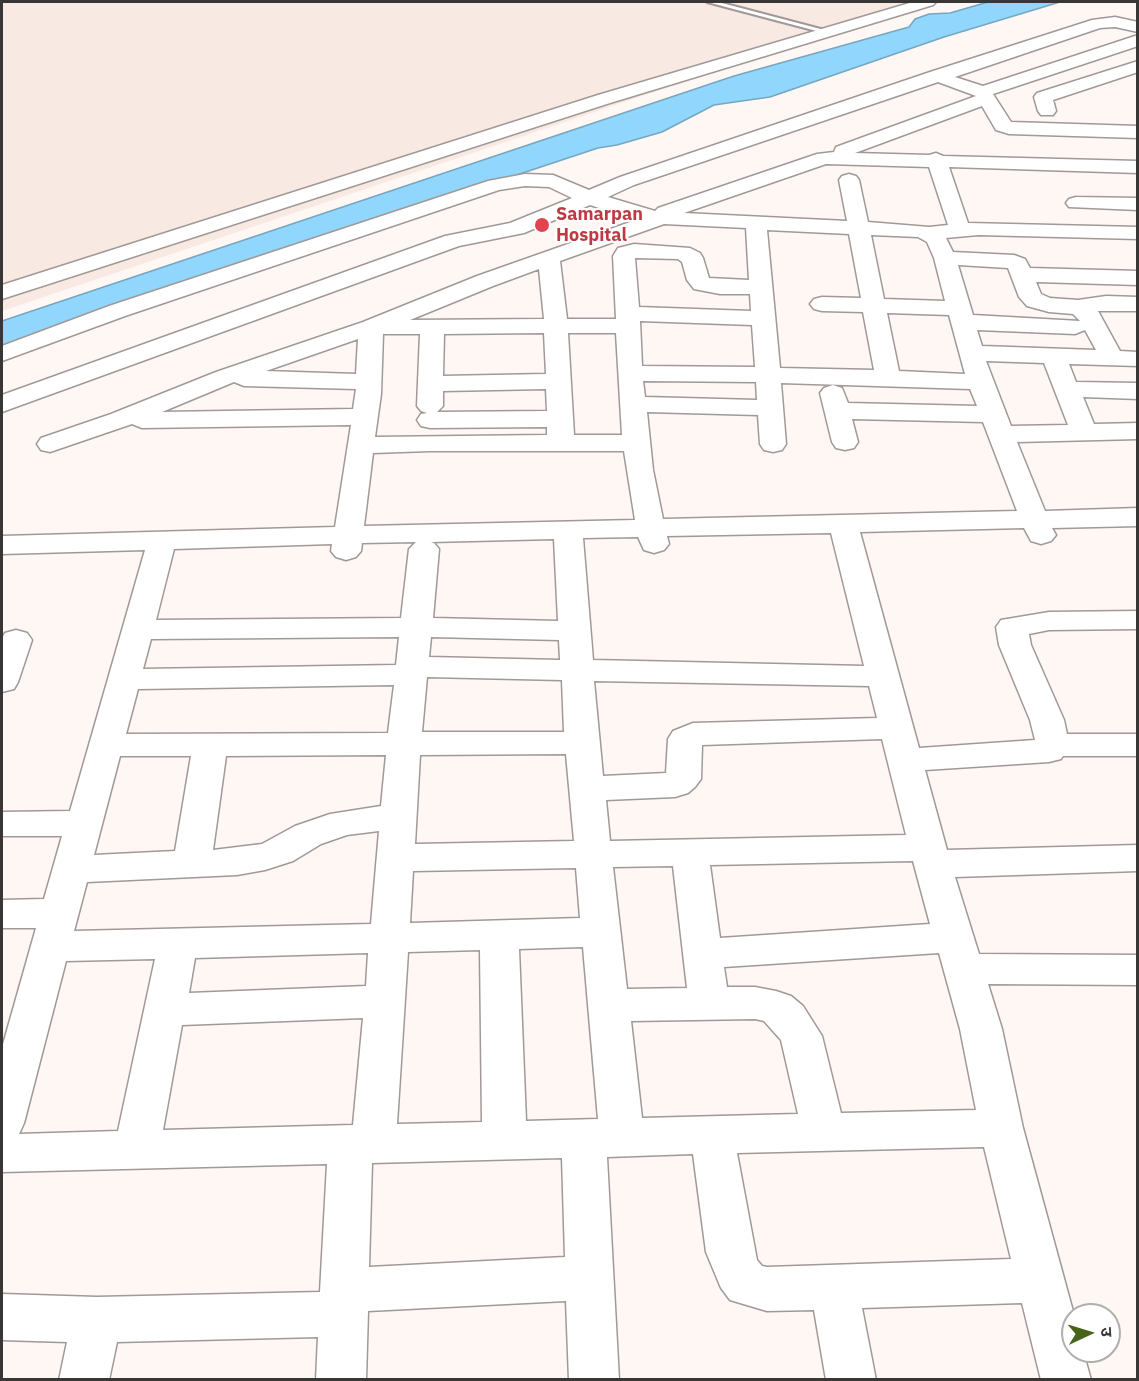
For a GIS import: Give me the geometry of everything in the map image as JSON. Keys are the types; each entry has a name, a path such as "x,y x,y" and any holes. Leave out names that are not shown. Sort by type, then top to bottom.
{"street":[{"path":"2,292 604,99 926,2"},
{"path":"2,404 453,241 516,228 627,181 936,76 1098,23 1115,22 1137,27"},
{"path":"50,444 120,420 225,377 371,327 484,281 764,178 988,100 1137,40"},
{"path":"1047,111 1042,97 1137,66"},
{"path":"936,76 988,100 1047,111 1069,112"},
{"path":"988,100 1003,126 1009,128 1137,132"},
{"path":"1009,128 1018,162"},
{"path":"824,158 936,159 1137,166"},
{"path":"764,178 878,181 889,174 886,159"},
{"path":"936,159 960,230"},
{"path":"2,354 117,311 495,185 525,180 553,181 589,198 655,218 857,226 929,233 960,230 1066,254 1137,276"},
{"path":"849,180 888,378"},
{"path":"945,182 968,183"},
{"path":"1137,189 1073,195 1137,204"},
{"path":"756,223 773,444"},
{"path":"929,233 936,239 945,258 980,382 1037,527"},
{"path":"1022,275 1066,254 1127,233 1137,276"},
{"path":"652,536 636,443 632,404 624,256 634,251 687,255 692,258 698,280 709,286 762,287"},
{"path":"549,258 556,325 561,431"},
{"path":"945,258 1008,260 1017,264 1035,301 1049,305 1077,307 1106,303 1137,304"},
{"path":"822,304 872,306 1095,327"},
{"path":"1077,307 1087,312 1112,358"},
{"path":"371,327 556,325 628,320 764,318"},
{"path":"430,431 432,326"},
{"path":"347,543 369,382 371,327"},
{"path":"971,353 1137,359"},
{"path":"1053,356 1085,433"},
{"path":"630,373 829,376 980,382"},
{"path":"829,376 845,442"},
{"path":"225,377 369,382"},
{"path":"431,384 559,381"},
{"path":"1067,389 1137,391"},
{"path":"632,404 770,408"},
{"path":"838,411 1085,433 1137,431"},
{"path":"120,420 365,417"},
{"path":"361,446 430,431 561,431 636,443"},
{"path":"2,546 160,547 844,532 1037,527 1137,517"},
{"path":"1037,527 1137,533"},
{"path":"844,532 930,856 981,1029 1001,1128 1066,1380"},
{"path":"347,543 424,549 569,538"},
{"path":"569,538 582,743 608,1005 603,1138 590,1278 594,1380"},
{"path":"2,560 160,547"},
{"path":"2,1123 15,1026 55,930 160,547"},
{"path":"341,1380 344,1302 362,1144 385,1001 404,744 424,549"},
{"path":"586,789 675,785 683,779 685,739 693,734 1034,753 1049,751 1053,745 1047,720 1015,645 1012,627 1049,621 1137,620"},
{"path":"138,630 417,627 575,632"},
{"path":"2,682 16,640"},
{"path":"124,679 412,671 577,670 882,676"},
{"path":"106,745 582,743"},
{"path":"192,864 210,745"},
{"path":"1053,745 1137,745"},
{"path":"72,869 237,862 280,852 308,835 344,823 398,816"},
{"path":"2,824 85,823"},
{"path":"395,858 690,854 1137,858"},
{"path":"690,854 709,1003"},
{"path":"2,914 55,930 178,944 601,932"},
{"path":"499,935 504,1140"},
{"path":"137,1149 178,944"},
{"path":"702,954 959,953 1136,973"},
{"path":"164,1010 385,1001"},
{"path":"608,1005 754,1003 776,1007 788,1017 801,1036 824,1132"},
{"path":"2,1153 1001,1128"},
{"path":"712,1136 730,1252 738,1273 747,1284 767,1289 1040,1280"},
{"path":"2,1317 97,1320 344,1302 590,1278"},
{"path":"834,1287 851,1380"},
{"path":"84,1380 97,1320"}],"lane":[{"path":"711,2 828,32"}],"shaded area":[{"path":"2,2 935,2 845,28 2,311"}],"water":[{"path":"988,2 1060,2 944,37 770,97 714,105 662,132 598,148 185,285 2,349 2,321 734,76 909,27 915,19 929,14 950,13"}],"place":[{"name":"Samarpan Hospital","path":"542,225"}]}
